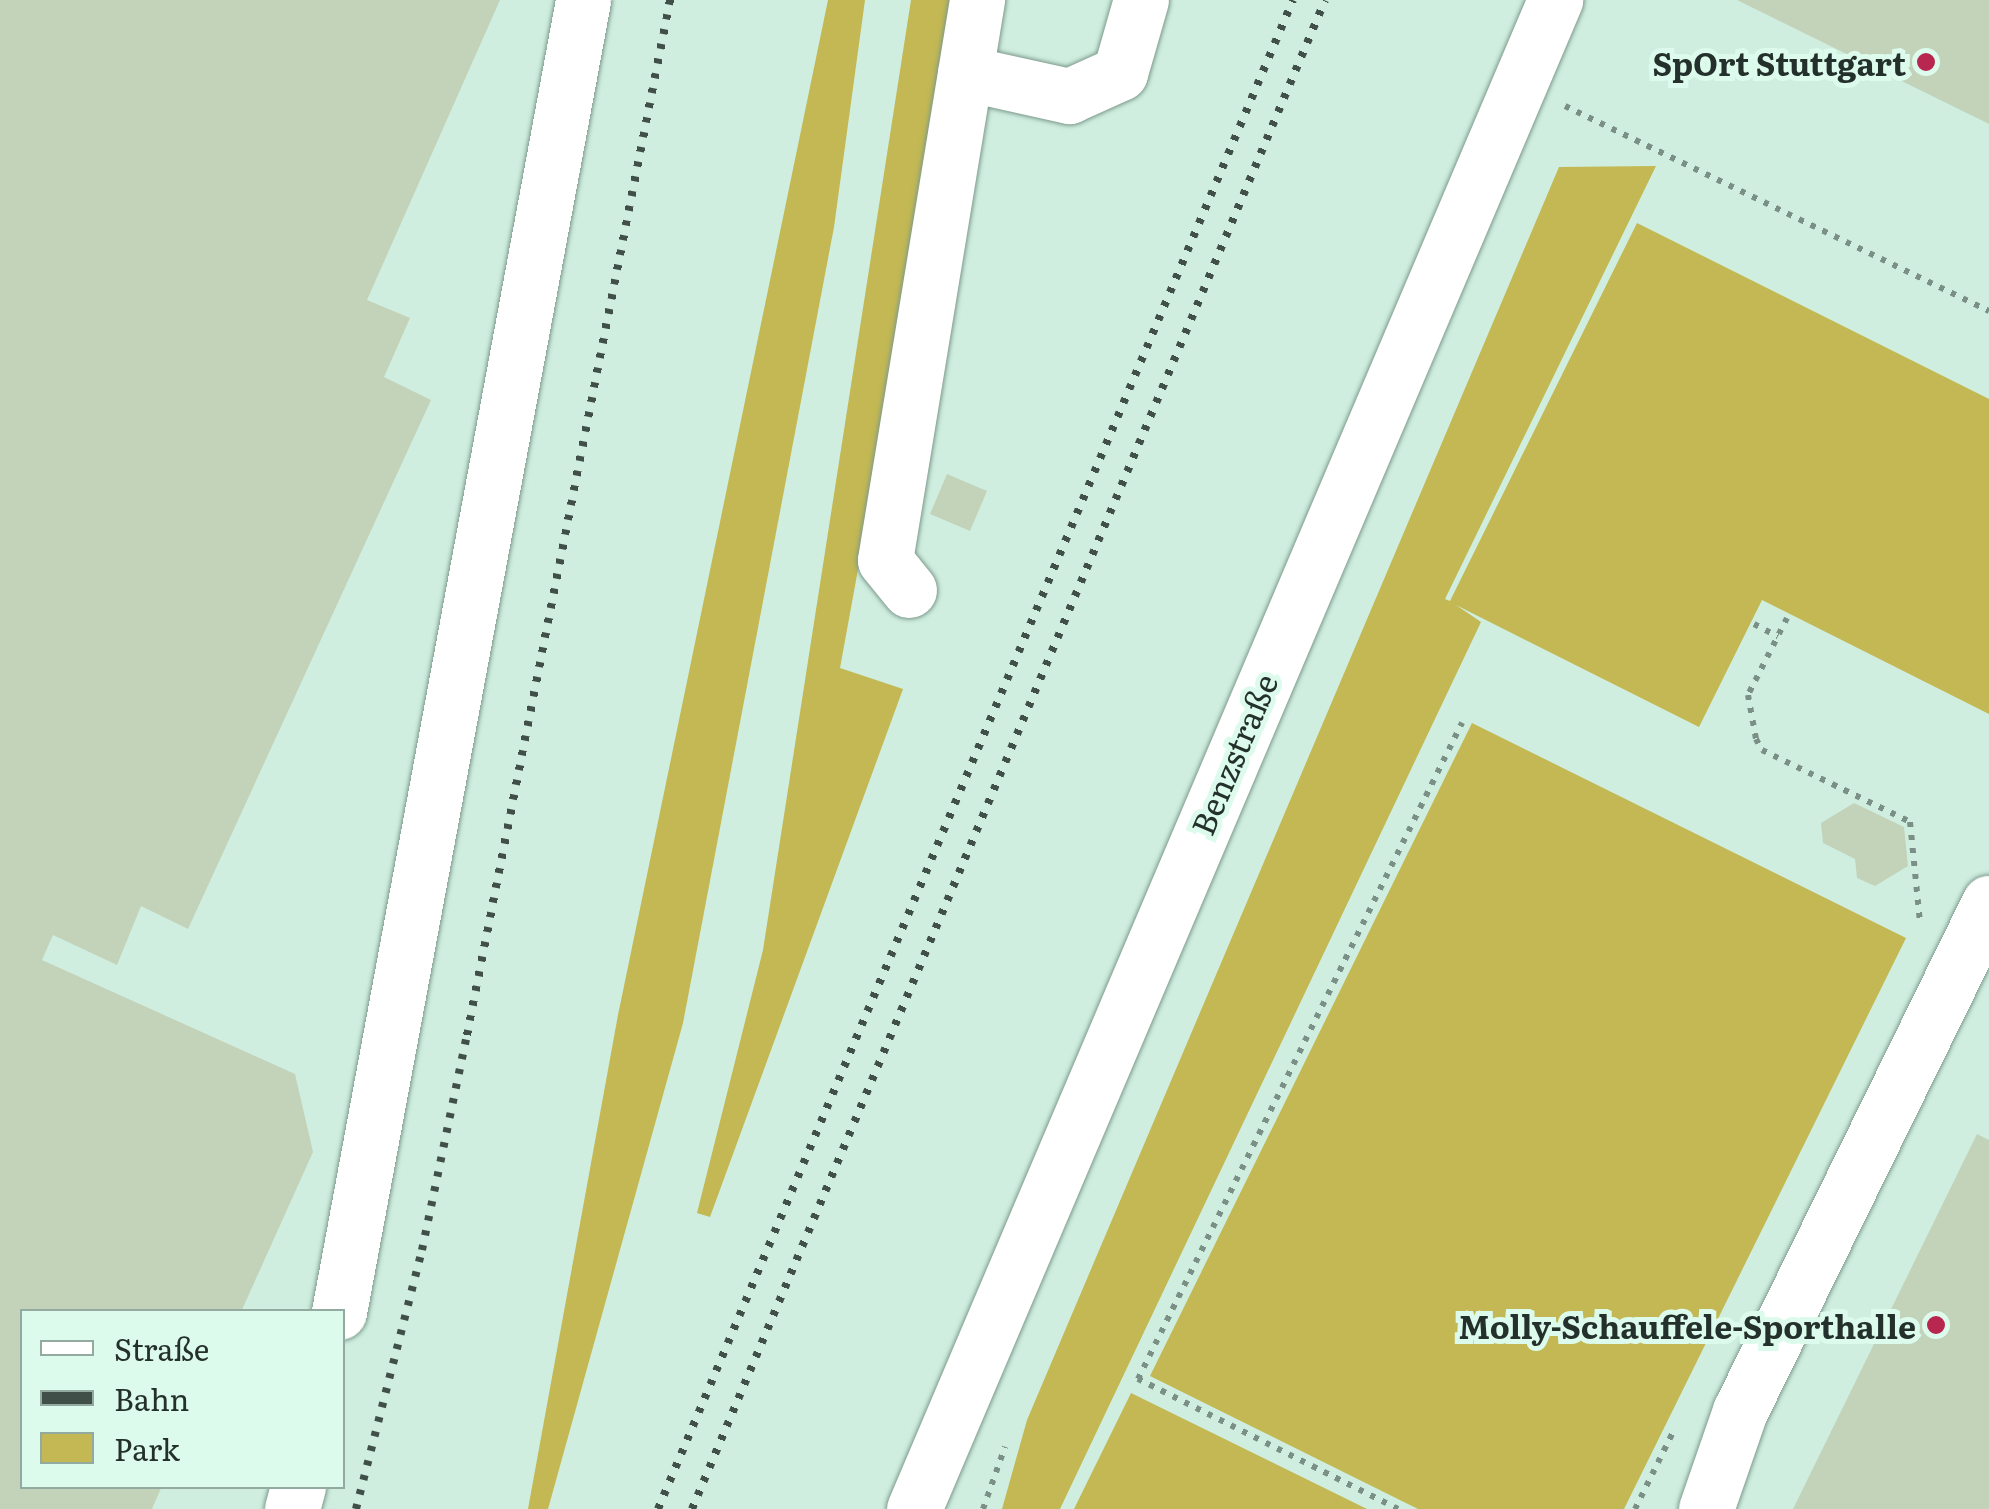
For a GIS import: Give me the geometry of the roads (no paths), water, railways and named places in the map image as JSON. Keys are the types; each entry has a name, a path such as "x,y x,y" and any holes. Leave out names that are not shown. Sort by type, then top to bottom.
{"main road":[{"path":"340,1309 583,0"},
{"path":"908,590 885,560 977,0"},
{"path":"965,73 1068,96 1120,74 1141,0"},
{"name":"Benzstraße","path":"914,1509 1555,0"},
{"path":"1706,1509 1740,1411 1989,904"}],"railway":[{"path":"356,1509 422,1250 467,1035 670,0"},
{"path":"658,1509 1293,0"},
{"path":"692,1509 1325,0"}],"place":[{"name":"SpOrt Stuttgart","path":"1926,62"},
{"name":"Molly-Schauffele-Sporthalle","path":"1936,1325"}]}
